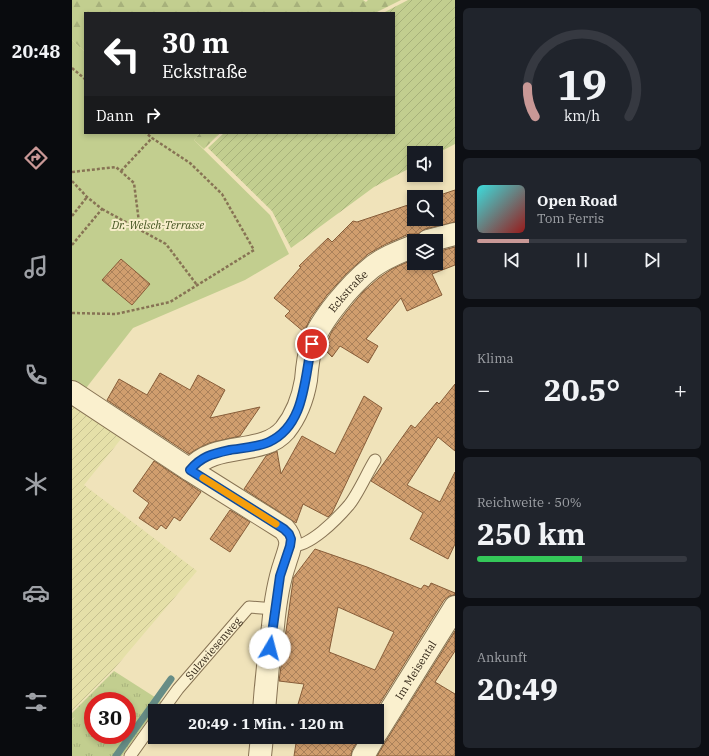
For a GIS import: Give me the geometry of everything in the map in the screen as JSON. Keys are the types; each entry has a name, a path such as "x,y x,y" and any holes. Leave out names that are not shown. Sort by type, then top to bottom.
{"street":[{"path":"443,237 455,234"},
{"name":"Eckstraße","path":"190,470 197,462 211,454 268,442 278,437 291,422 301,400 306,382 312,344 324,320 371,268 387,257 407,249"},
{"path":"72,392 190,470 284,529 289,534 291,539 290,546 280,576 275,609 268,661 265,704"},
{"name":"Im Meisental","path":"384,721 455,607"},
{"path":"260,756 261,744"},
{"path":"363,756 370,744"}],"lane":[{"path":"290,546 295,546 312,540 350,504 375,460"},
{"name":"Sulzwiesenweg","path":"167,704 178,689 249,607 275,609"},
{"path":"130,756 148,731"}],"path":[{"path":"72,68 84,78"},
{"path":"72,313 116,314 170,302 254,250 222,194 190,163 147,134"},
{"path":"121,171 152,138"},
{"path":"72,172 116,167 121,171 134,183 140,230"},
{"path":"72,181 87,197 102,209 166,244 198,285"},
{"path":"72,216 87,197"},
{"path":"72,245 102,209"}],"shaded area":[{"path":"72,400 125,434 84,485 197,571 114,669 91,692 84,692 84,699 72,711"}],"green space":[{"path":"72,0 363,0 366,2 368,0 401,0 377,12 84,12 84,51 72,40"},
{"path":"408,0 455,0 455,144 443,150 443,146 407,146 407,170 374,187 291,248 272,211 208,148 223,134 395,134 395,12 385,12"},
{"name":"Dr.-Welsch-Terrasse","path":"72,40 84,51 84,134 199,134 194,140 270,215 289,254 245,280 133,328 83,392 72,385"},
{"path":"199,134 219,134 204,149 194,140"},
{"path":"114,671 161,701 159,704 148,704 148,719 136,736 136,692 93,692"},
{"path":"84,701 84,744 131,744 122,756 72,756 72,720 75,717 72,719 72,713"}],"building":[{"path":"455,190 455,222 443,225 443,194"},
{"path":"407,205 407,226 438,226 425,229 418,234 407,234 368,254 346,274 327,295 311,317 304,332 285,316 290,311 274,298 301,267 299,266 328,238 332,242 353,221 357,222"},
{"path":"455,247 455,265 443,270 443,250"},
{"path":"121,259 150,284 132,305 102,280"},
{"path":"407,262 407,270 442,270 432,274 442,295 407,311 401,298 366,339 378,346 368,363 340,346 332,357 324,349 332,331 363,292 392,269"},
{"path":"160,373 190,390 198,375 225,390 210,418 260,407 240,436 209,443 189,454 107,400 119,379 147,395"},
{"path":"455,384 455,451 438,437 407,485 440,502 455,472 455,544 448,559 410,539 423,513 371,481 411,425 415,428 437,402 439,404"},
{"path":"364,396 382,408 332,513 328,517 303,504 296,523 244,489 266,456 277,451 281,474 302,436 335,454"},
{"path":"154,461 201,492 180,521 174,517 166,529 161,525 157,530 139,518 149,503 133,491"},
{"path":"230,510 250,522 230,552 210,539"},
{"path":"315,549 367,567 421,589 424,585 429,587 431,583 455,593 455,595 449,596 444,600 379,704 298,704 304,684 279,681 293,578","holes":["338,607 394,632 375,670 329,652"]},
{"path":"455,631 455,651 435,682 455,694 455,756 377,756 386,741"},
{"path":"296,744 356,744 352,750 351,756 294,756"}],"waterway":[{"path":"116,756 171,679"}],"slow traffic":[{"path":"203,478 276,524"}],"route":[{"path":"270,648 280,576 290,546 291,539 289,534 284,529 190,470 197,462 211,454 268,442 278,437 285,430 297,411 301,400 306,382 309,355 312,344"}]}
